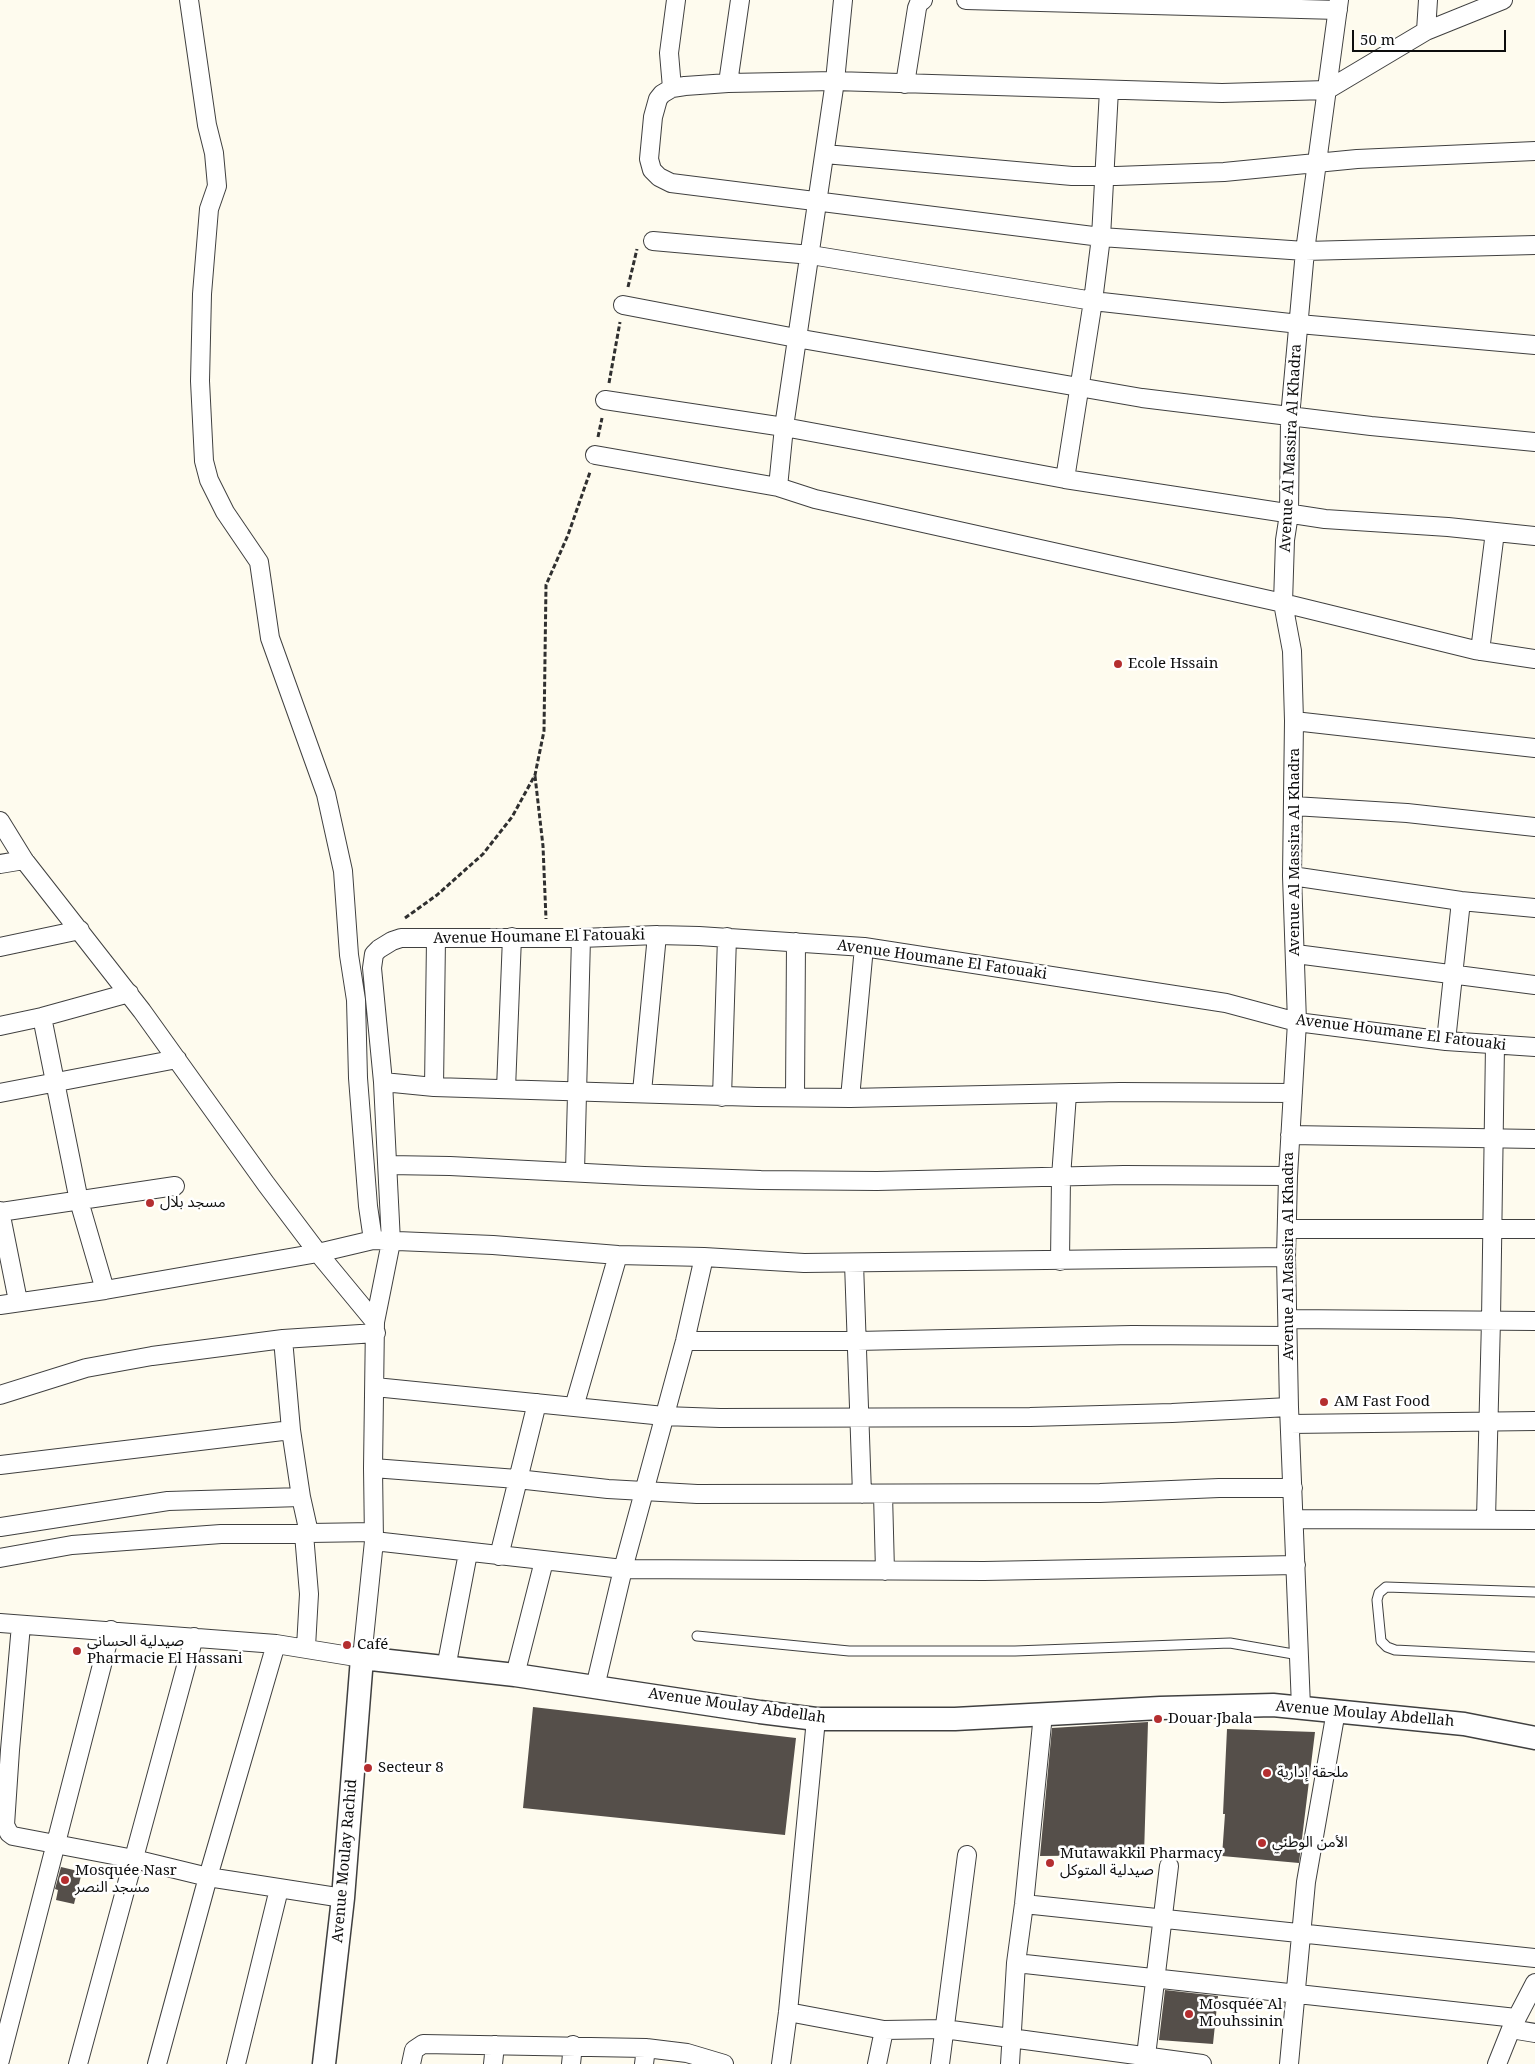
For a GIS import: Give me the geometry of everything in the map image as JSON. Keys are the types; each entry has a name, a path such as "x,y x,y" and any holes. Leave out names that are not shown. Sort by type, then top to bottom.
{"street":[{"path":"189,0 207,125 214,153 217,186 209,209 202,294 200,381 204,461 209,480 225,512 259,562 270,638 326,794 343,871 349,955 356,1000 358,1078 368,1206 373,1240"},
{"path":"672,88 669,53 676,0"},
{"path":"728,83 740,0"},
{"path":"778,488 796,338 835,81 843,0"},
{"path":"905,84 917,8 923,0"},
{"path":"966,0 1339,5"},
{"path":"1426,31 1428,0"},
{"path":"1502,0 1426,31 1328,90 1222,93 835,81 728,83 672,88 658,99 653,117 649,159 652,170 659,178 671,183 1100,237 1304,251 1535,245"},
{"name":"Avenue Al Massira Al Khadra","path":"1301,1707 1287,1336 1286,1257 1288,1176 1297,1022 1292,876 1294,721 1292,651 1283,603 1285,540 1289,514 1290,417 1304,251 1339,5"},
{"path":"1065,479 1093,301 1105,175 1109,90"},
{"path":"825,154 1072,176 1191,174 1318,162 1535,151"},
{"path":"653,241 810,255 1093,301 1299,324 1535,345"},
{"path":"624,305 796,338 1142,398 1290,417 1535,442"},
{"path":"605,400 784,427 1065,479 1289,514 1326,519 1535,536"},
{"path":"595,455 778,488 815,499 1283,603 1480,651 1535,659"},
{"path":"1480,651 1495,532"},
{"path":"1294,721 1535,748"},
{"path":"1294,806 1407,813 1535,827"},
{"path":"0,821 24,860 129,993 266,1184 375,1328"},
{"path":"0,864 24,860"},
{"path":"1292,876 1461,900 1535,908"},
{"path":"1446,1041 1461,900"},
{"path":"0,947 80,930"},
{"path":"642,1092 657,935"},
{"name":"Avenue Houmane El Fatouaki","path":"392,941 401,938 581,938 657,935 728,937 864,947 1226,1003 1297,1022 1446,1041 1535,1047"},
{"path":"506,1089 512,937"},
{"path":"722,1097 728,937"},
{"path":"575,1172 581,938"},
{"path":"434,1087 436,939"},
{"path":"362,1658 374,1537 375,1328 391,1242 383,1082 372,979 374,954 392,941"},
{"path":"795,1097 796,942"},
{"path":"850,1098 864,947"},
{"path":"1296,954 1535,985"},
{"path":"0,1026 42,1017 129,993"},
{"path":"42,1017 79,1201 105,1290"},
{"path":"1486,1519 1495,1045"},
{"path":"0,1093 177,1059"},
{"path":"383,1082 434,1087 642,1092 722,1097 850,1098 1067,1094 1293,1093"},
{"path":"1060,1260 1061,1177 1067,1094"},
{"path":"1290,1135 1493,1140 1535,1139"},
{"path":"388,1166 761,1180 1288,1176"},
{"path":"18,1302 0,1211 176,1186"},
{"path":"1286,1229 1535,1229"},
{"path":"0,1305 105,1290 318,1253 373,1240 493,1245 618,1255 704,1257 804,1263 1286,1257"},
{"path":"574,1407 618,1255"},
{"path":"595,1687 623,1568 686,1341 704,1257"},
{"path":"854,1263 862,1494"},
{"path":"1288,1319 1535,1321"},
{"path":"0,1394 112,1362 375,1328"},
{"path":"686,1341 857,1341 1132,1335 1287,1336"},
{"path":"283,1339 291,1430 307,1533 309,1594 306,1648"},
{"path":"375,1387 664,1416 1030,1417 1172,1413 1535,1420"},
{"path":"498,1556 537,1403"},
{"path":"0,1465 291,1430"},
{"path":"373,1468 517,1479 644,1492 772,1495 1100,1493 1219,1488 1293,1488"},
{"path":"883,1494 885,1571"},
{"path":"0,1527 168,1501 301,1497"},
{"path":"1294,1520 1535,1520"},
{"path":"0,1558 72,1544 221,1534 307,1533 374,1537 468,1553 623,1568 1029,1571 1296,1565"},
{"path":"446,1668 468,1553"},
{"path":"515,1675 544,1561"},
{"name":"Avenue Moulay Abdellah","path":"0,1623 276,1644 362,1658 515,1675 816,1719 955,1719 1209,1706 1273,1705 1464,1724 1535,1738"},
{"path":"21,1625 10,1750 6,1825 9,1833 13,1836 134,1859 208,1877 343,1898"},
{"path":"0,2060 54,1843 111,1630"},
{"path":"78,2064 194,1637"},
{"path":"156,2064 276,1644"},
{"name":"Avenue Moulay Rachid","path":"324,2064 343,1898 362,1658"},
{"path":"1289,2064 1306,1882 1336,1711"},
{"path":"1010,2064 1016,1963 1024,1904 1043,1714"},
{"path":"781,2064 788,2012 816,1719"},
{"path":"940,2064 967,1855"},
{"path":"1146,2060 1169,1866"},
{"path":"236,2064 280,1889"},
{"path":"1024,1904 1535,1958"},
{"path":"1016,1963 1296,1994 1513,2023 1535,2033"},
{"path":"1497,2064 1513,2023 1535,1983"},
{"path":"788,2012 884,2030 944,2029 1146,2060 1202,2064"},
{"path":"877,2064 884,2030"},
{"path":"411,2064 414,2050 418,2045 423,2044 573,2045 645,2056 687,2052 724,2064"},
{"path":"493,2064 495,2045"},
{"path":"570,2064 573,2045"}],"lane":[{"path":"1535,1592 1386,1588 1379,1593 1377,1600 1381,1641 1387,1647 1395,1650 1535,1657"},
{"path":"697,1636 849,1651 1015,1651 1230,1643 1299,1655"}],"path":[{"path":"392,941 400,922 437,895 484,854 512,817 535,775 544,732 546,585 568,536 595,455 624,305 637,250 644,244 653,241"},
{"path":"535,775 543,846 547,938"}],"building":[{"path":"533,1707 796,1738 785,1835 523,1808"},
{"path":"1148,1722 1144,1855 1040,1856 1052,1728"},
{"name":"ملحقة إدارية","path":"1227,1729 1315,1732 1299,1863 1222,1856"},
{"name":"Mosquée Nasr مسجد النصر","path":"61,1867 82,1872 74,1904 56,1900 58,1890 55,1889"},
{"name":"Mosquée Al Mouhssinin","path":"1165,1990 1218,1996 1213,2044 1159,2040"}],"place":[{"name":"Ecole Hssain","path":"1118,664"},
{"name":"مسجد بلال","path":"150,1203"},
{"name":"AM Fast Food","path":"1324,1402"},
{"name":"Café","path":"347,1645"},
{"name":"صيدلية الحساني Pharmacie El Hassani","path":"77,1651"},
{"name":"Douar Jbala","path":"1158,1719"},
{"name":"Secteur 8","path":"368,1768"},
{"name":"ملحقة إدارية","path":"1267,1773"},
{"name":"الأمن الوطني","path":"1262,1843"},
{"name":"Mutawakkil Pharmacy صيدلية المتوكل","path":"1050,1863"},
{"name":"Mosquée Nasr مسجد النصر","path":"65,1880"},
{"name":"Mosquée Al Mouhssinin","path":"1189,2014"}]}
